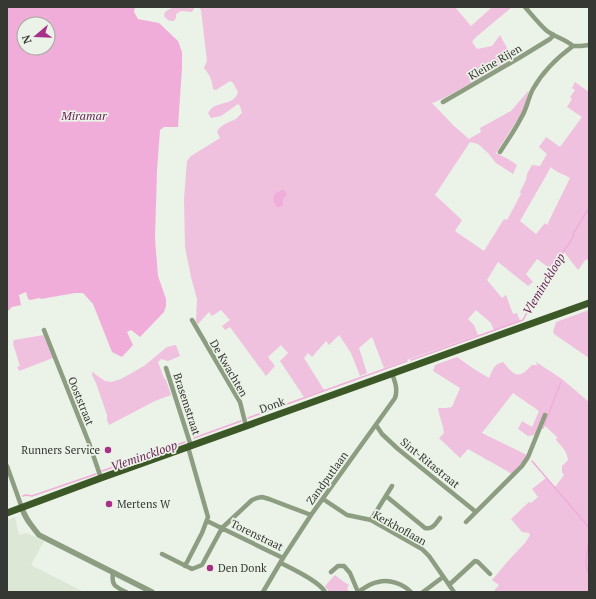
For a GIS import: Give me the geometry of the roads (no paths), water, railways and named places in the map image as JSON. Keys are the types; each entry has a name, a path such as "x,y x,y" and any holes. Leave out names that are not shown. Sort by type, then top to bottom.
{"main road":[{"name":"Donk","path":"7,513 589,302"}],"street":[{"path":"525,7 547,31 569,42 573,46"},
{"name":"Kleine Rijen","path":"443,102 519,58 554,35"},
{"path":"500,152 522,118 530,96 538,82 559,57 573,46 589,45"},
{"name":"De Kwachten","path":"192,320 240,402 246,426"},
{"name":"Ooststraat","path":"44,330 89,443 101,478"},
{"name":"Brasemstraat","path":"166,368 190,447 207,512 207,521"},
{"name":"Zandputlaan","path":"263,592 311,514 395,398 397,392 392,373"},
{"path":"466,522 522,466 528,457 545,415"},
{"name":"Sint-Ritastraat","path":"376,425 382,434 398,449 476,512"},
{"path":"7,466 24,516 39,535 152,592"},
{"path":"371,520 392,486"},
{"path":"386,496 425,528 428,529 434,526 440,518"},
{"path":"162,554 192,569 202,565 222,528 252,500 257,498 262,497 311,514"},
{"name":"Kerkhoflaan","path":"323,499 346,515 371,520 425,552 454,592"},
{"path":"185,566 207,521"},
{"name":"Torenstraat","path":"207,521 282,560 315,582 323,588 325,592"},
{"path":"449,585 472,562 475,561 478,562 490,574"},
{"path":"331,572 338,566 344,566 350,573 358,592 380,582 399,584 411,592"},
{"path":"113,572 112,578 115,586 126,592"},
{"path":"423,592 443,577"}],"water":[{"name":"Miramar","path":"7,7 135,7 134,12 138,19 159,23 178,41 182,52 178,127 164,127 160,130 157,170 155,239 158,276 166,299 164,312 140,337 131,330 127,332 133,345 122,357 112,352 93,304 83,293 30,300 28,299 26,292 19,295 21,305 12,307 7,312"},
{"path":"282,190 285,191 287,195 283,199 283,205 277,207 273,197 276,193"}],"waterway":[{"name":"Vleminckloop","path":"411,360 523,320 540,288 573,237 574,232 589,208"},
{"name":"Vleminckloop","path":"248,418 407,361"},
{"path":"543,428 561,382"},
{"name":"Vleminckloop","path":"194,438 241,421"},
{"name":"Vleminckloop","path":"102,471 185,442"},
{"path":"532,461 589,529"},
{"name":"Vleminckloop","path":"23,496 32,496 96,474"},
{"path":"589,540 586,556 586,565 589,573"}],"place":[{"name":"Runners Service","path":"108,450"},
{"name":"Mertens W","path":"109,504"},
{"name":"Den Donk","path":"210,568"}]}
